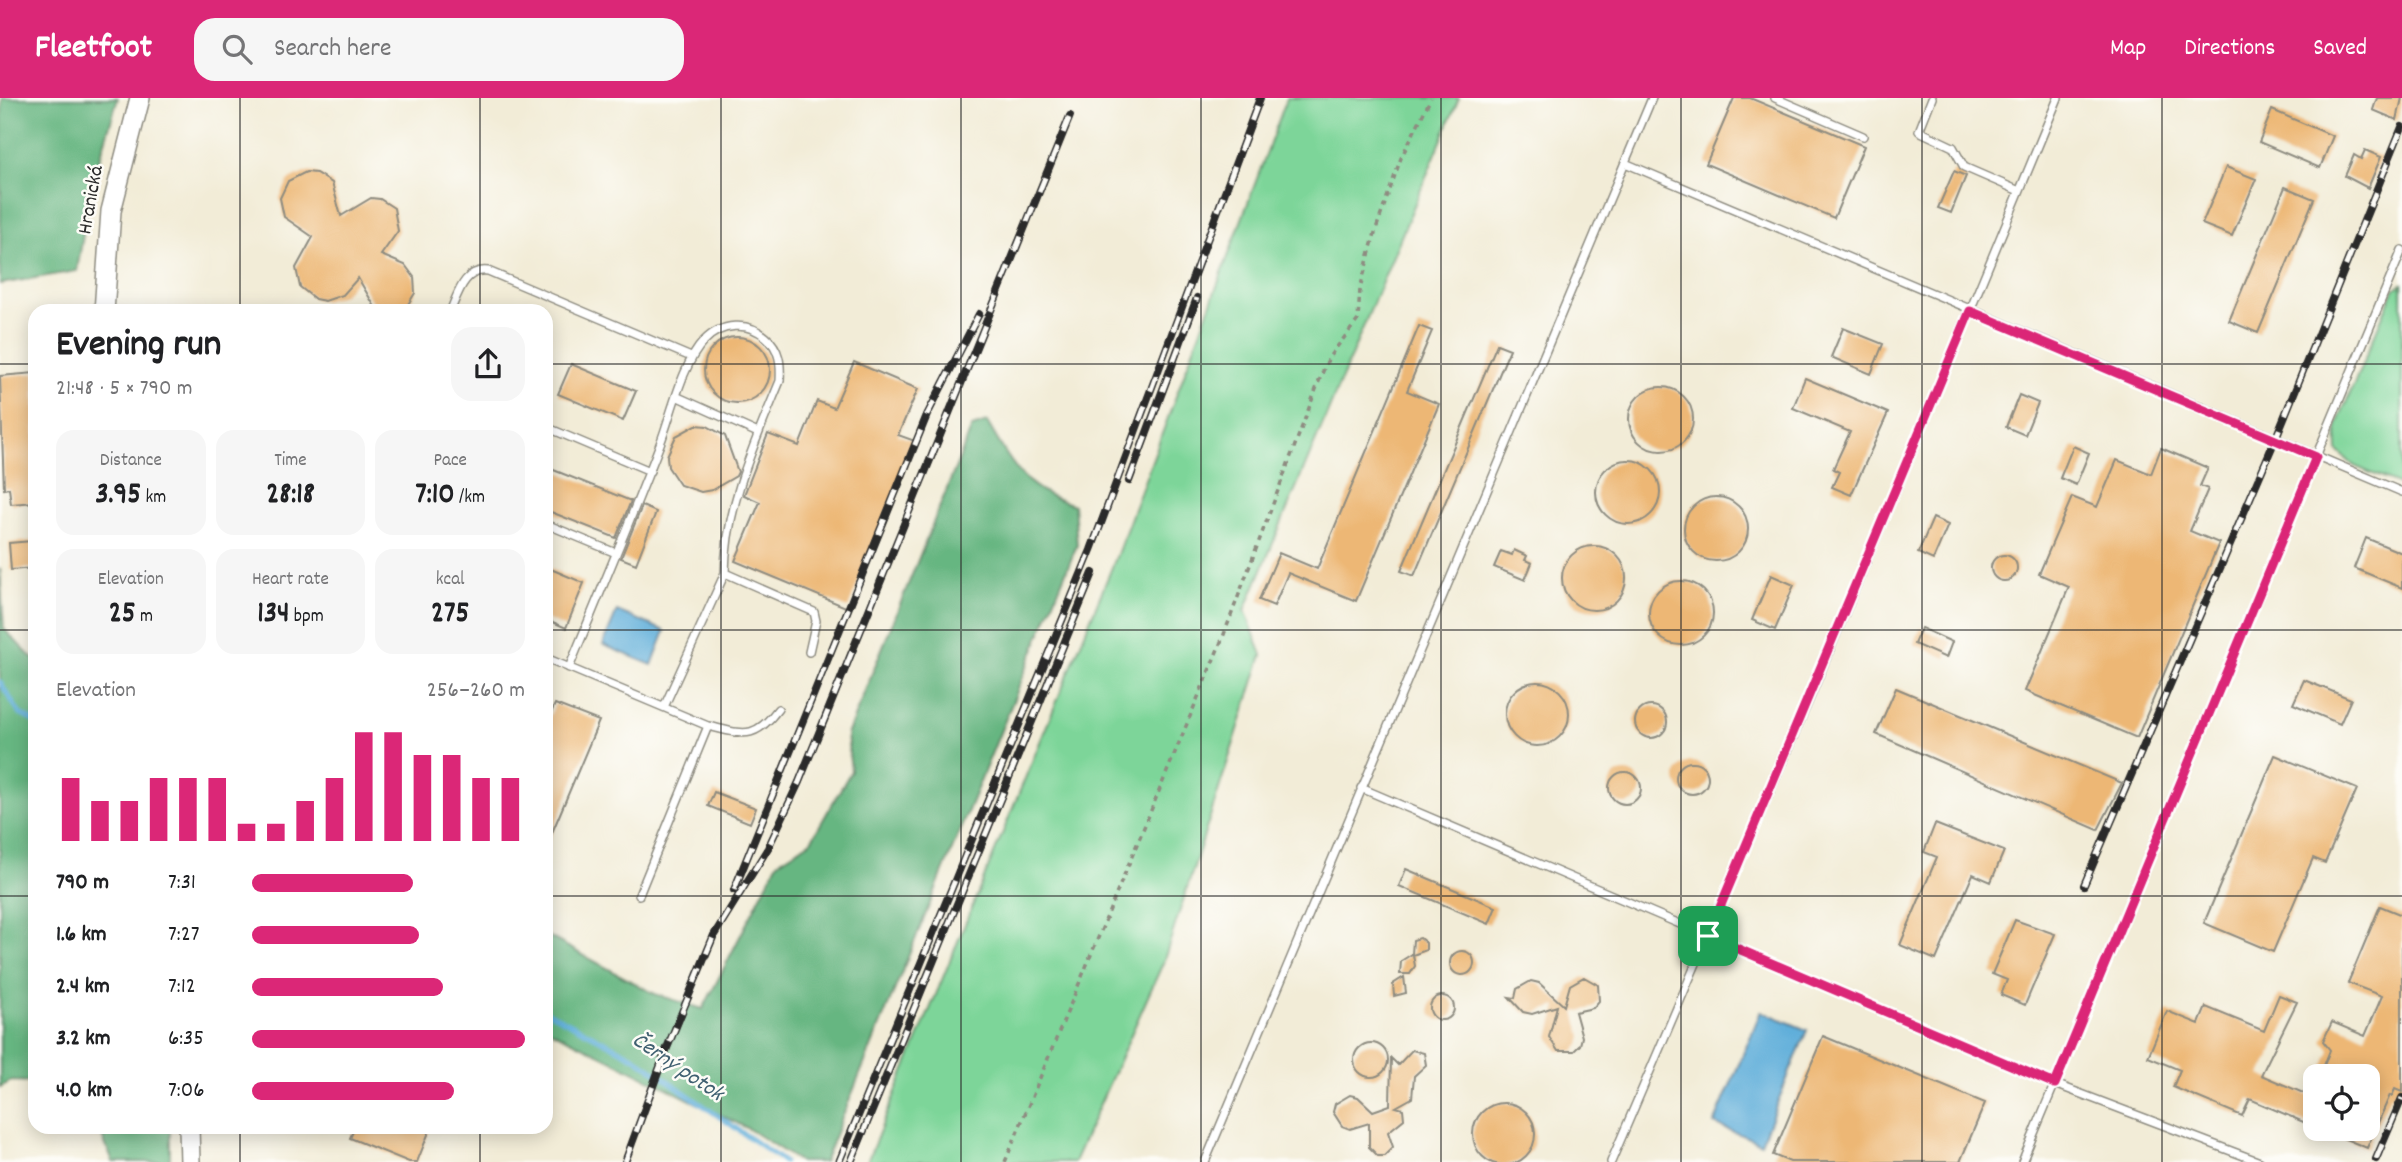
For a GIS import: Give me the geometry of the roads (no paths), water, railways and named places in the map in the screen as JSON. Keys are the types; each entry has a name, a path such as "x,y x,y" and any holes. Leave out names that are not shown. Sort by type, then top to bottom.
{"street":[{"name":"Hranická","path":"105,304 111,211 140,98"},
{"path":"190,1134 190,1162"}],"lane":[{"path":"1205,1162 1652,98"},
{"path":"1775,98 1863,136"},
{"path":"1932,98 1919,131 1953,147 1964,167 2017,190"},
{"path":"1611,1162 1970,311 2017,190 2057,98"},
{"path":"1625,163 2402,492"},
{"path":"2022,1162 2402,250"},
{"path":"454,304 469,276 481,270 488,271 691,357"},
{"path":"569,668 650,471 691,357 705,340 730,326 759,331 778,352 780,381 738,486 725,545 725,573 664,707"},
{"path":"678,397 758,433"},
{"path":"553,430 650,471"},
{"path":"553,527 616,553"},
{"path":"725,573 814,612 816,621 809,652"},
{"path":"553,661 708,726 751,734 766,725 778,709"},
{"path":"639,895 708,726"},
{"path":"1361,788 2055,1084 2260,1162"}],"water":[{"path":"617,611 665,631 652,665 603,645"},
{"path":"1761,1011 1807,1030 1761,1143 1714,1124"}],"waterway":[{"name":"Černý potok","path":"0,682 20,714 28,718"},
{"name":"Černý potok","path":"553,1015 634,1057 784,1162"}],"railway":[{"path":"839,1162 1091,550 1260,98"},
{"path":"625,1162 667,1048 714,935 768,848 799,782 1070,116"},
{"path":"2084,885 2275,440 2402,127"},
{"path":"1129,481 1197,298"},
{"path":"734,890 927,415 979,314"},
{"path":"851,1162 1093,573"},
{"path":"2376,1159 2402,1098"}]}
